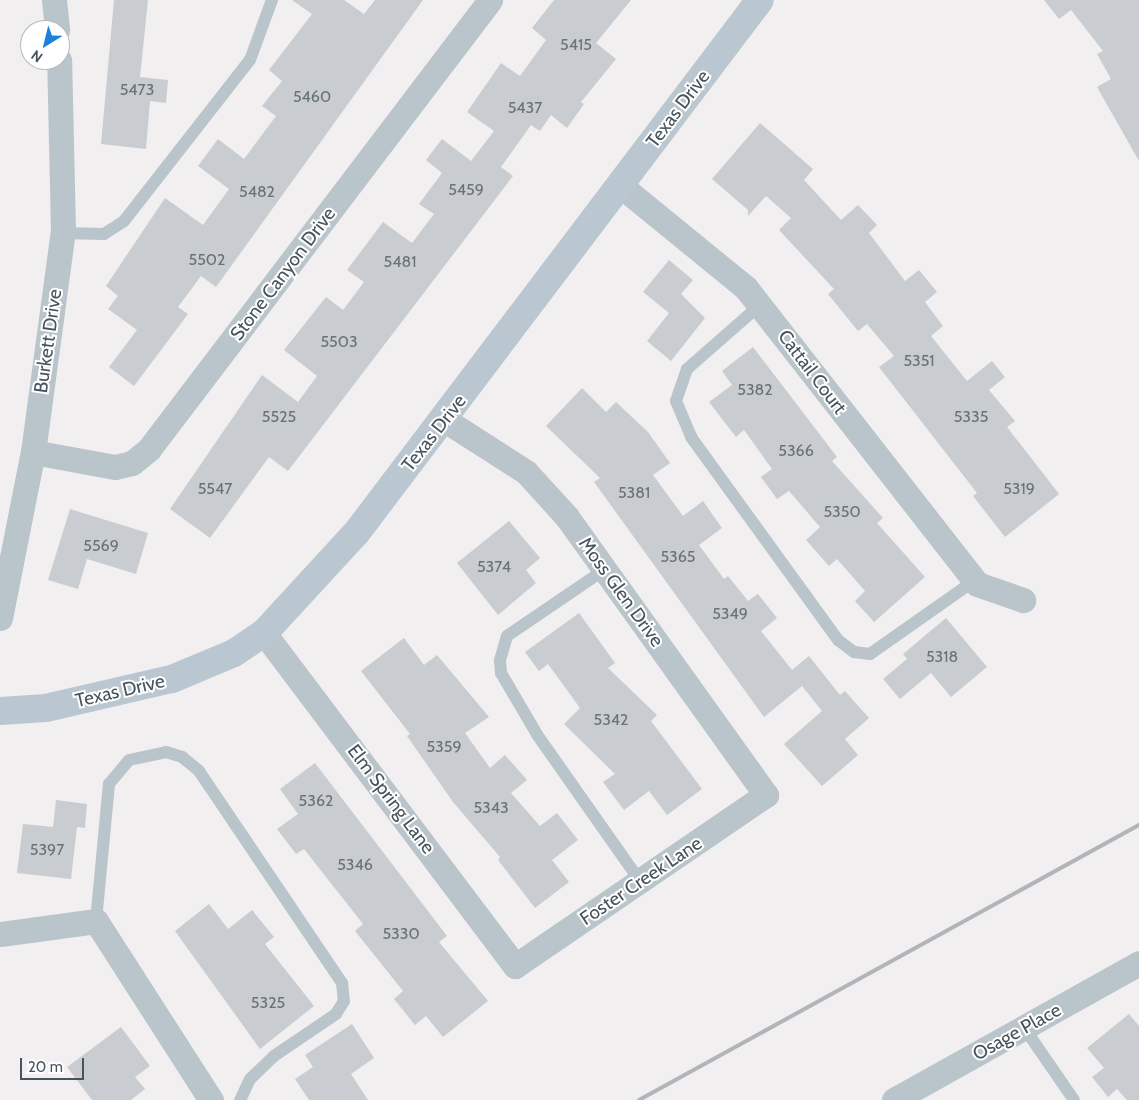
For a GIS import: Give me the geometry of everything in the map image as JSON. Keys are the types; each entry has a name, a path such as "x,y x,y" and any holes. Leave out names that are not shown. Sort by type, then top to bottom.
{"street":[{"path":"54,0 56,20"},
{"name":"Stone Canyon Drive","path":"33,452 115,467 132,463 149,449 490,0"},
{"name":"Texas Drive","path":"0,711 46,708 172,679 234,653 264,633 357,532 444,420 760,0"},
{"name":"Burkett Drive","path":"0,618 6,545 33,452 62,233 60,70"},
{"name":"Cattail Court","path":"621,186 760,305 976,583"},
{"name":"Moss Glen Drive","path":"444,420 526,472 604,570 766,795"},
{"path":"976,583 1023,600"},
{"name":"Elm Spring Lane","path":"264,633 515,966"},
{"name":"Foster Creek Lane","path":"515,966 766,795"},
{"path":"0,934 96,921 211,1100"},
{"name":"Osage Place","path":"894,1100 1025,1029 1139,962"}],"lane":[{"path":"62,233 104,234 124,221 250,60 272,0"},
{"path":"760,305 687,369 676,401 691,437 838,640 854,652 870,654 976,583"},
{"path":"604,570 507,636 500,662 501,673 538,736 640,882"},
{"path":"96,921 109,784 129,760 166,752 182,757 199,771 342,983 344,1001 336,1014 274,1056 250,1079 240,1100"},
{"path":"1025,1029 1074,1100"}],"building":[{"path":"114,0 148,0 140,77 168,80 166,103 150,101 146,149 101,144"},
{"path":"292,0 344,0 364,14 375,0 423,0 216,287 201,276 178,307 188,314 134,386 109,367 137,330 108,309 118,296 106,286 165,198 203,225 229,189 198,166 218,139 244,159 276,116 262,106 282,81 269,70 312,14"},
{"path":"554,0 631,0 596,43 616,59 581,102 584,104 567,128 551,115 540,131 531,125 501,167 513,176 288,471 269,457 210,538 170,509 262,375 298,402 317,376 284,350 326,297 343,310 364,282 347,270 383,222 412,243 434,214 419,204 442,173 426,160 442,139 471,161 494,131 467,112 501,63 520,76 546,40 532,28"},
{"path":"1044,0 1139,0 1139,161 1097,87 1111,79 1097,54 1103,51 1071,10 1059,19"},
{"path":"760,123 813,169 804,180 841,220 858,205 877,225 869,233 905,281 919,270 937,292 925,302 943,326 931,336 967,381 992,361 1005,377 989,390 1015,421 1007,427 1059,494 1005,537 973,496 977,493 879,367 894,356 867,324 858,331 828,294 834,289 779,230 791,218 766,196 748,216 748,210 712,179"},
{"path":"669,260 693,280 681,294 705,318 671,361 647,341 669,313 643,292"},
{"path":"753,347 837,457 832,461 883,518 877,523 925,577 874,622 855,601 865,591 837,559 829,566 806,540 820,527 789,491 777,499 761,477 772,469 744,430 736,437 709,402 732,385 722,371"},
{"path":"582,388 606,412 616,402 648,432 670,463 653,475 683,516 703,501 722,528 699,545 724,579 728,576 748,601 758,594 777,618 761,631 792,670 809,656 840,695 845,691 869,718 845,739 858,755 822,786 784,744 822,711 802,686 764,717 594,482 600,478 546,426"},
{"path":"70,509 148,533 136,574 87,559 78,589 48,580"},
{"path":"509,521 540,558 526,570 536,583 498,615 457,563"},
{"path":"579,613 615,663 608,668 657,715 651,721 702,789 667,815 649,791 624,810 603,782 615,774 564,724 580,708 548,664 539,671 525,652"},
{"path":"946,618 987,667 951,697 931,673 900,699 883,679 907,659 903,654"},
{"path":"404,638 424,665 437,655 489,717 465,733 490,768 505,755 527,780 511,793 540,826 557,813 578,840 552,860 569,882 535,908 498,860 500,857 453,802 407,736 410,734 361,671"},
{"path":"315,763 447,936 439,942 488,1001 443,1037 426,1016 415,1025 394,999 403,991 355,931 363,924 304,849 296,854 277,829 298,814 280,789"},
{"path":"56,800 87,804 85,828 77,827 71,879 17,873 23,824 53,827"},
{"path":"209,904 228,929 252,910 274,937 265,944 314,1006 260,1049 175,931"},
{"path":"1129,1014 1139,1026 1139,1100 1127,1100 1117,1089 1108,1097 1092,1077 1104,1068 1087,1048"},
{"path":"352,1024 374,1058 351,1074 368,1100 309,1100 295,1079 313,1067 305,1055"},
{"path":"121,1027 150,1066 135,1077 145,1089 131,1100 92,1100 67,1067"}],"railway":[{"path":"639,1100 1139,825"}]}
